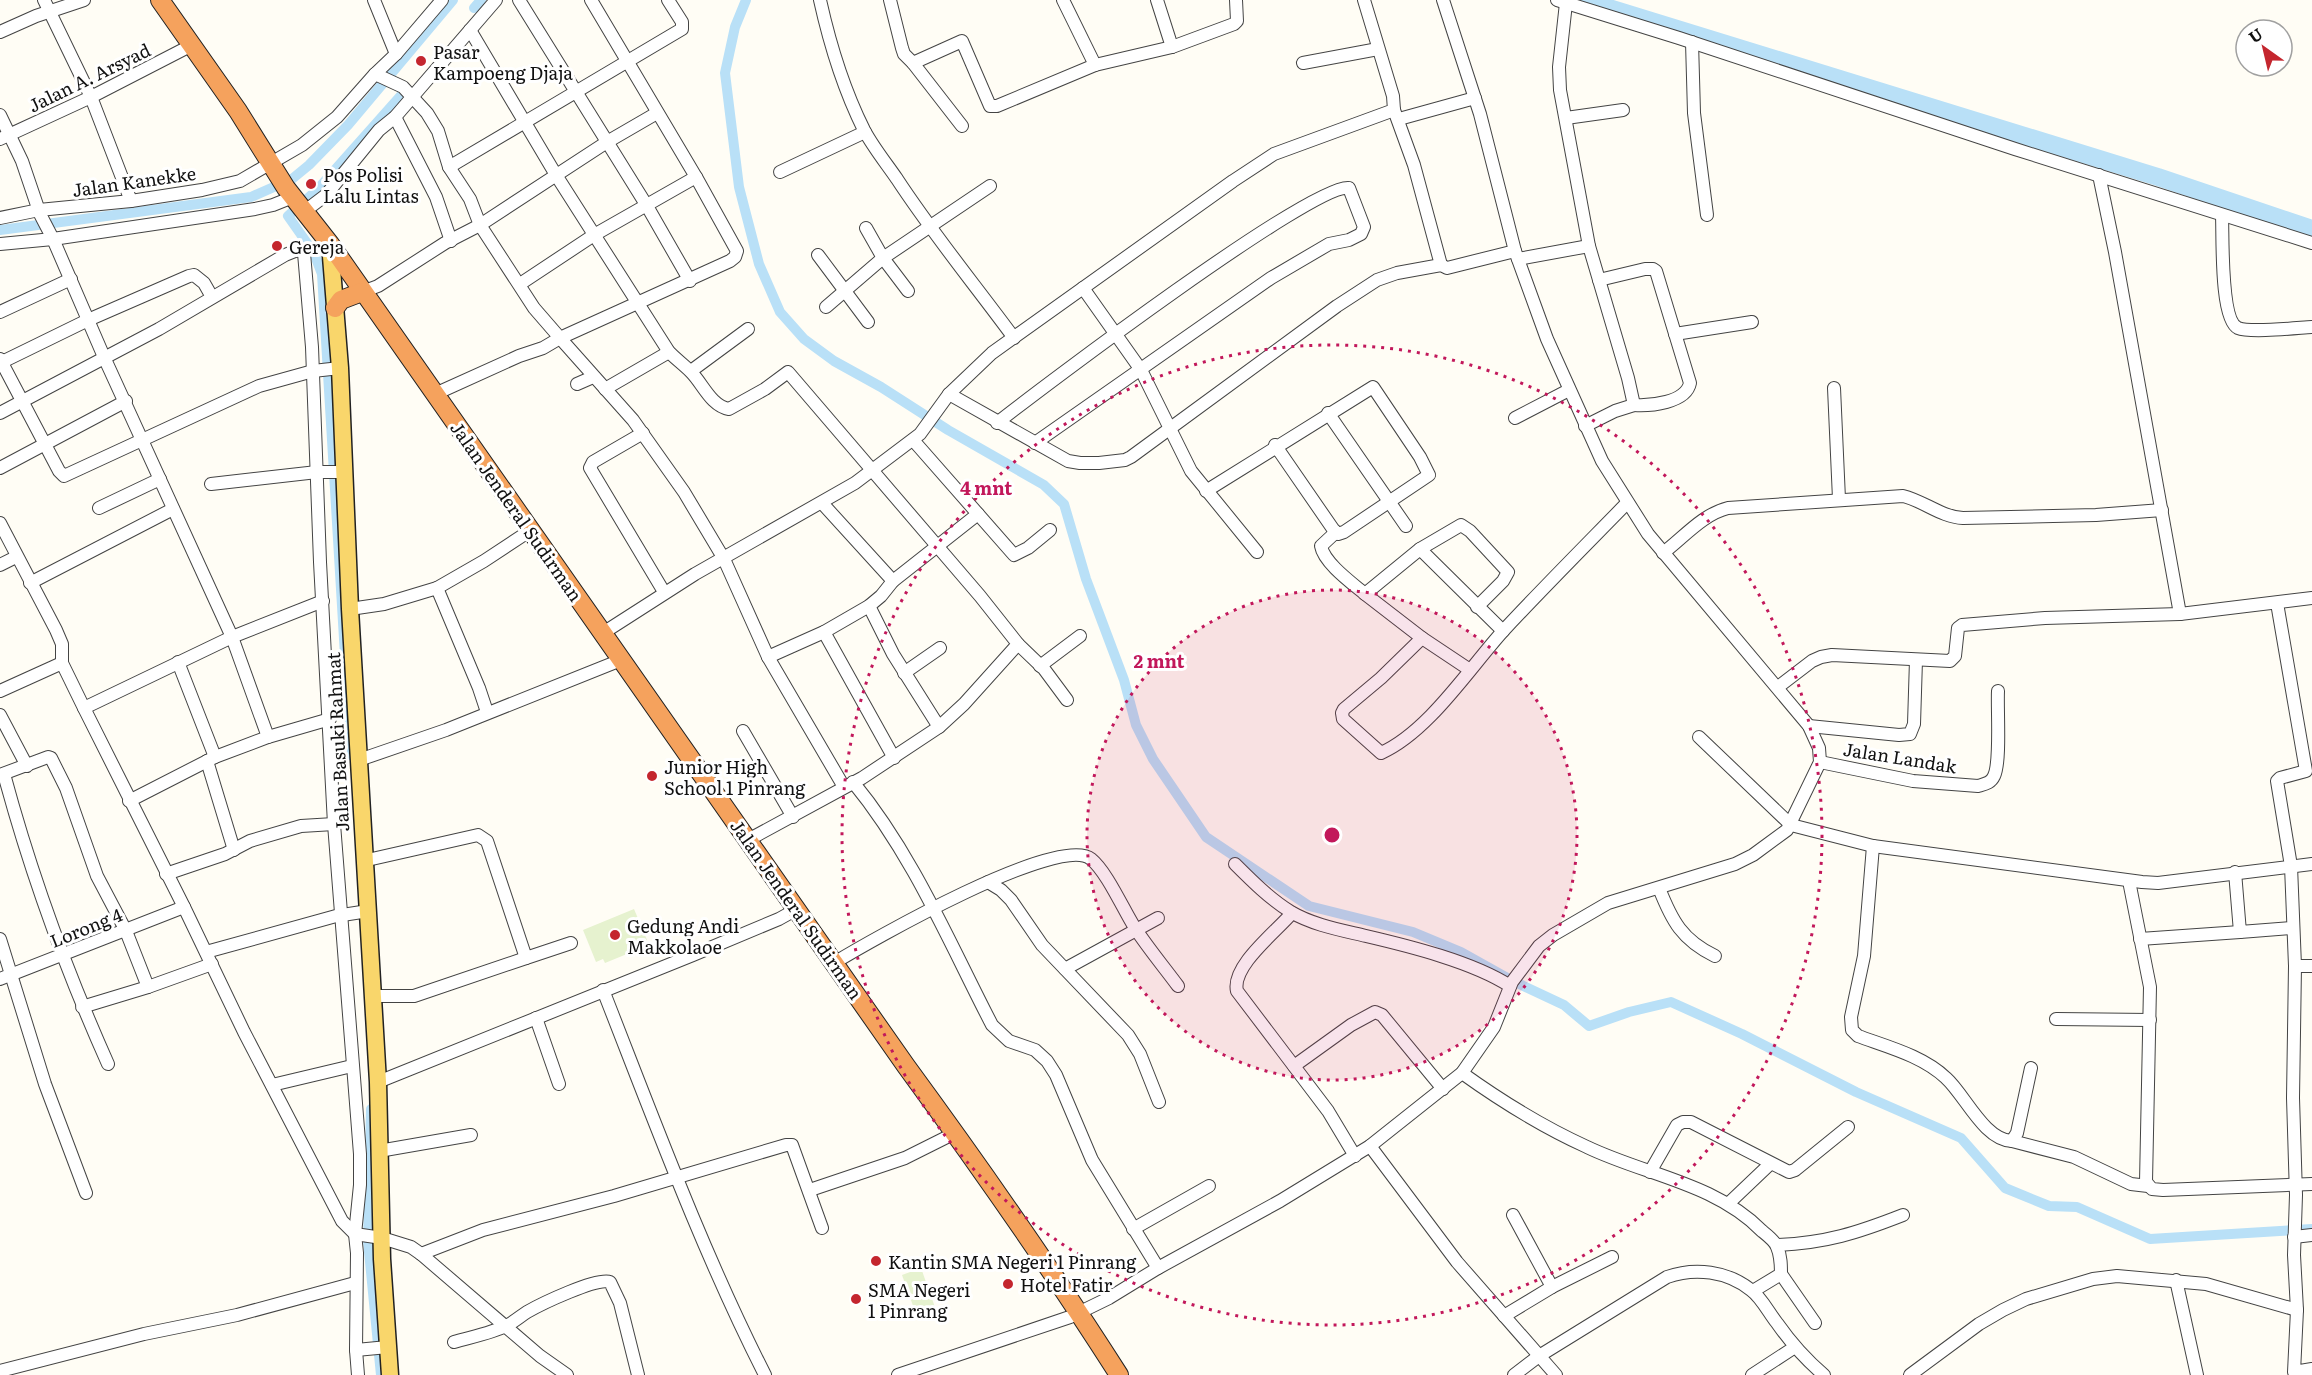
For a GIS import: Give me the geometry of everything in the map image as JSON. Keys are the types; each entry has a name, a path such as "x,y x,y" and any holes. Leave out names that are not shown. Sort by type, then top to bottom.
{"highway":[{"name":"Jalan Jenderal Sudirman","path":"160,0 238,111 271,167 330,244 834,963 956,1133 1119,1375"},
{"path":"335,308 341,300 362,292"}],"main road":[{"name":"Jalan Basuki Rahmat","path":"330,244 335,308 340,472 359,760 364,911 373,996 378,1082 377,1237 384,1348 390,1375"}],"street":[{"path":"44,0 92,97 131,201"},
{"path":"0,32 84,0"},
{"path":"374,0 396,54"},
{"name":"Jalan Kanekke","path":"0,218 202,190 240,181 271,167 337,117 396,54 441,0"},
{"path":"0,244 255,209 326,195 379,130 395,117 496,0"},
{"path":"519,0 647,206 690,281"},
{"path":"435,394 690,281 735,257 737,250 591,0"},
{"path":"449,167 682,29 682,22 668,0"},
{"path":"820,0 830,42 846,91 865,132 928,226 966,272 1014,338"},
{"path":"890,0 904,54 914,63 962,126"},
{"path":"1063,0 1095,64"},
{"path":"1157,0 1172,47"},
{"path":"914,63 962,41 990,106 1004,104 1095,64 1172,47 1234,24 1237,21 1236,0"},
{"path":"1364,0 1393,96 1396,115 1414,165 1441,266"},
{"path":"898,1375 1059,1322 1079,1313 1280,1201 1370,1146 1462,1073 1494,1027 1504,981 1539,946 1574,921 1608,903 1744,860 1779,838 1791,825 1820,762 1819,748 1809,726 1663,554 1627,503 1602,461 1569,390 1516,255 1475,98 1443,0"},
{"path":"1634,405 1589,246 1558,75 1561,2 1692,42 2223,223 2312,243"},
{"path":"470,30 556,175 669,352 691,371 716,403 729,409 765,389 788,372 1067,700"},
{"path":"1692,42 1694,113 1707,215"},
{"name":"Jalan A. Arsyad","path":"4,137 92,97 192,45"},
{"path":"1303,63 1378,49"},
{"path":"376,74 403,87 427,113 438,131 449,167 470,199 480,225 534,308 643,433 679,484 724,559 768,657 848,784 889,829 925,888 995,1030 1009,1041 1035,1050 1047,1061 1056,1075 1092,1160 1158,1268"},
{"path":"603,633 664,592 842,492 872,471 926,428 947,397 986,359 1274,154 1396,115 1475,98"},
{"path":"1566,118 1623,110"},
{"path":"362,292 378,286 416,260 480,225 607,142 657,113"},
{"path":"0,115 4,137 22,161 39,212 232,637 268,737"},
{"path":"395,117 436,197 452,241"},
{"path":"780,172 865,132"},
{"path":"520,284 594,235 696,177"},
{"path":"2100,180 2180,614"},
{"path":"826,307 883,258 990,186"},
{"path":"997,423 1197,275 1293,212 1326,194 1345,187 1349,188 1364,226 1361,234 1349,240 1329,244 1309,255 1230,306 1035,443"},
{"path":"2223,223 2226,308 2233,324 2238,328 2249,329 2312,327"},
{"path":"866,228 883,258 908,291"},
{"path":"947,397 1068,461 1115,462 1131,457 1336,306 1377,280 1397,273 1441,266 1447,268 1516,255 1589,246"},
{"path":"0,413 159,329 296,249 303,251 310,306 320,562 334,824 343,915 360,1154 355,1283 360,1350 358,1375"},
{"path":"818,255 868,322"},
{"path":"1585,426 1615,411 1634,405 1656,404 1678,397 1689,389 1690,383 1657,273 1653,269 1599,280"},
{"path":"212,297 204,284 194,275 1,360 59,471 64,476 259,386 313,371 336,368"},
{"path":"0,312 71,279"},
{"path":"1083,288 1141,370 1191,471 1257,552"},
{"path":"1675,334 1752,322"},
{"path":"691,371 748,328"},
{"path":"605,389 669,352"},
{"path":"577,384 593,377"},
{"path":"1206,491 1373,387 1428,470 1429,475 1344,532 1336,532 1321,546 1322,551 1326,559 1365,594 1422,638 1470,670"},
{"path":"1834,388 1839,499"},
{"path":"1515,418 1569,390"},
{"path":"0,468 45,442 126,401"},
{"path":"1328,413 1406,526"},
{"path":"643,433 593,462 590,468 664,592"},
{"path":"913,440 1014,555 1028,548 1050,530"},
{"path":"1275,446 1336,532"},
{"path":"211,484 317,472 340,472"},
{"path":"99,508 160,478"},
{"path":"1663,554 1703,521 1721,510 1839,499 1903,496 1929,504 1951,517 1963,518 2096,515 2162,510"},
{"path":"822,503 893,581"},
{"path":"1422,638 1342,713 1343,719 1381,753 1410,735 1503,631 1627,503"},
{"path":"30,583 173,509"},
{"path":"768,657 824,632 869,606 893,581 978,514"},
{"path":"0,523 56,630 62,644 63,663 129,801 335,1211 342,1221 357,1234 411,1247 422,1254 540,1356 567,1375"},
{"path":"1365,594 1420,549 1461,525 1470,531 1508,572 1503,581 1477,607"},
{"path":"350,609 384,604 437,588 531,530"},
{"path":"1420,549 1503,631"},
{"path":"0,565 16,557"},
{"path":"437,588 479,687 487,712"},
{"path":"1778,687 1821,657 1832,655 1950,661 1954,659 1958,628 1962,625 2045,618 2180,614 2312,598"},
{"path":"84,708 232,637 323,600"},
{"path":"2277,603 2309,770 2280,778 2277,781 2291,866 2295,966 2293,1098 2297,1310 2292,1374 2312,1369"},
{"path":"869,606 904,673 939,727"},
{"path":"824,632 894,758"},
{"path":"1040,666 1080,636"},
{"path":"748,840 793,817 894,758 939,727 1018,644"},
{"path":"904,673 940,648"},
{"path":"359,760 413,742 621,660"},
{"path":"1809,726 1899,735 1910,734 1914,724 1916,660"},
{"path":"178,662 211,759 234,849"},
{"path":"0,691 63,663"},
{"name":"Jalan Landak","path":"1820,762 1913,781 1978,786 1988,783 1994,776 1996,762 1998,691"},
{"path":"0,715 27,766"},
{"path":"129,801 211,759 268,737 330,718"},
{"path":"743,731 793,817"},
{"path":"1700,737 1791,825 1873,846 2158,883 2312,864"},
{"path":"108,1064 62,956 2,775 48,757 56,766 97,876 126,931 148,987"},
{"path":"166,874 250,841 301,826 334,824"},
{"path":"363,861 478,835 482,837 487,841 526,958"},
{"path":"1873,846 1864,956 1851,1017 1852,1030 1858,1036 1921,1061 1935,1069 1955,1087 1985,1126 1997,1136 2074,1157 2131,1184 2163,1190 2296,1190 2312,1184"},
{"path":"834,963 988,882 1049,859 1076,855 1092,860 1107,880 1136,929 1178,986"},
{"path":"1235,864 1260,888 1293,913 1329,927 1419,950 1504,981"},
{"path":"2235,872 2240,932"},
{"path":"2129,881 2150,987 2146,1130 2148,1186"},
{"path":"988,882 1011,900 1042,945 1128,1035 1140,1054 1159,1102"},
{"path":"1659,888 1673,920 1683,935 1694,945 1715,956"},
{"name":"Lorong 4","path":"5,977 184,907"},
{"path":"378,1082 779,919 797,909"},
{"path":"206,952 364,911"},
{"path":"1293,913 1244,964 1236,979 1237,991 1328,1112 1354,1156"},
{"path":"1065,969 1158,918"},
{"path":"2140,939 2292,928"},
{"path":"0,939 5,977 86,1193"},
{"path":"373,996 414,996 571,943"},
{"path":"82,1007 212,964"},
{"path":"2295,966 2312,966"},
{"path":"603,990 676,1178 728,1298 765,1375"},
{"path":"1294,1066 1351,1025 1375,1012 1382,1015 1443,1089"},
{"path":"536,1018 560,1084"},
{"path":"2056,1019 2150,1020"},
{"path":"272,1085 352,1066"},
{"path":"2012,1141 2017,1133 2031,1068"},
{"path":"1462,1073 1504,1102 1584,1146 1730,1203 1777,1245 1781,1274 1815,1323"},
{"path":"1650,1172 1672,1132 1677,1125 1683,1122 1692,1122 1788,1172 1795,1170 1848,1127"},
{"path":"810,1190 905,1158 956,1133"},
{"path":"379,1151 471,1135"},
{"path":"422,1254 483,1230 792,1145 822,1228"},
{"path":"1370,1146 1457,1262 1556,1375"},
{"path":"1730,1203 1770,1164"},
{"path":"1133,1230 1209,1186"},
{"path":"1513,1215 1552,1287"},
{"path":"1777,1245 1843,1238 1903,1215"},
{"path":"2294,1237 2312,1235"},
{"path":"1504,1316 1552,1287 1612,1257"},
{"path":"1514,1375 1539,1356 1667,1277 1684,1271 1700,1270 1720,1275 1753,1291 1794,1347 1824,1375"},
{"path":"1753,1291 1781,1274"},
{"path":"1910,1375 1979,1324 2026,1299 2093,1279 2117,1276 2206,1284 2297,1310"},
{"path":"2176,1280 2197,1375"},
{"path":"454,1342 506,1326 550,1301 594,1283 606,1281 610,1282 620,1303 638,1375"},
{"path":"0,1371 144,1334 237,1315 355,1283"},
{"path":"1752,1375 1794,1347"},
{"path":"360,1350 384,1348"}],"green space":[{"name":"Gedung Andi Makkolaoe","path":"634,909 647,940 642,942 644,947 605,963 603,959 596,962 583,930"},
{"path":"921,1268 936,1310 917,1317 902,1275"}],"waterway":[{"path":"0,230 251,197 292,179 348,125 453,0"},
{"path":"474,8 481,0"},
{"path":"746,0 735,27 725,73 739,187 759,264 780,312 804,339 834,361 1044,485 1064,504 1086,579 1124,680 1136,725 1153,759 1206,837 1309,906 1413,932 1461,952 1513,981 1564,1005 1589,1026 1629,1012 1671,1002 1742,1034 1856,1092 1961,1138 2005,1188 2049,1206 2077,1207 2150,1239 2312,1229"},
{"path":"1583,0 2158,177 2312,229"},
{"path":"351,755 322,274 314,253 288,216 317,190 404,92"},
{"path":"371,1109 368,1241 381,1375"}],"place":[{"name":"Pasar Kampoeng Djaja","path":"421,61"},
{"name":"Pos Polisi Lalu Lintas","path":"311,184"},
{"name":"Gereja","path":"277,246"},
{"name":"Junior High School 1 Pinrang","path":"652,776"},
{"name":"Gedung Andi Makkolaoe","path":"615,935"},
{"name":"Kantin SMA Negeri 1 Pinrang","path":"876,1261"},
{"name":"Hotel Fatir","path":"1008,1284"},
{"name":"SMA Negeri 1 Pinrang","path":"856,1299"}]}
